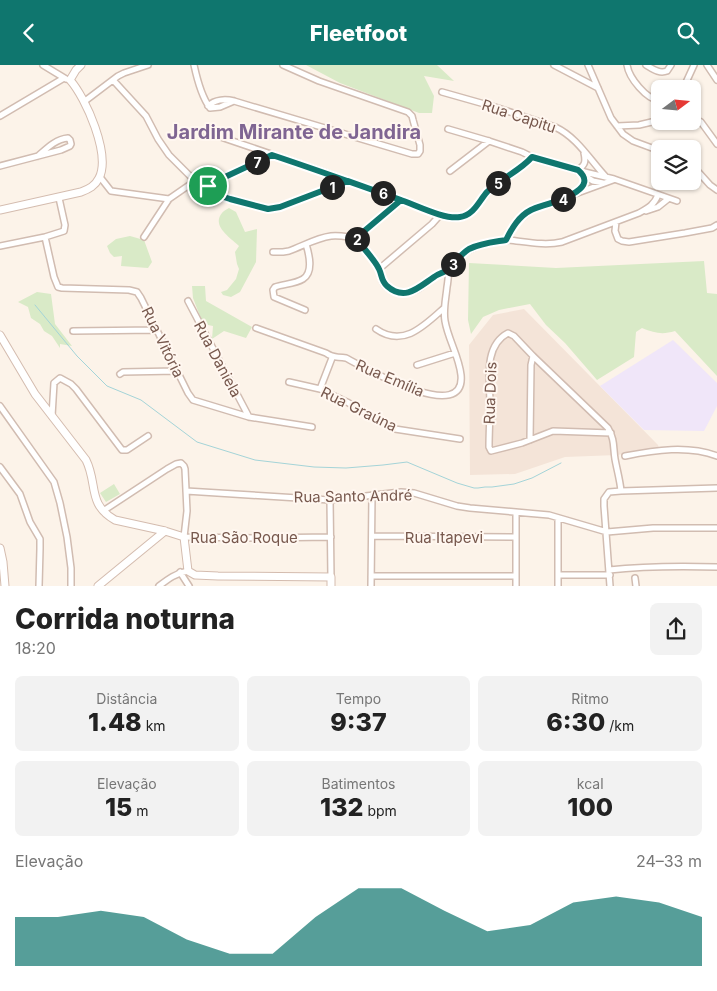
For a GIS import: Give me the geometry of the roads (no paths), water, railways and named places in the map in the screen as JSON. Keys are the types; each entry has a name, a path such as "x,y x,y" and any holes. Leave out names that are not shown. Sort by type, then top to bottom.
{"street":[{"path":"0,210 59,198 90,189 100,177 102,160 99,142 85,101 76,87 67,79 43,65"},
{"path":"0,116 67,79 81,65"},
{"path":"85,101 124,73 148,65"},
{"path":"194,65 208,106 220,100 234,101 412,154 418,154 420,151 412,116 408,112 319,81 283,65"},
{"path":"554,65 599,89"},
{"path":"588,65 611,118 623,134 633,141 651,148"},
{"path":"626,65 629,73 644,93 651,98"},
{"path":"646,65 658,72 664,72 671,65"},
{"path":"687,80 694,65"},
{"path":"706,65 717,80"},
{"path":"113,80 146,116 169,155 195,181 208,186 221,196 274,209 348,181"},
{"name":"Rua Capitu","path":"442,92 556,127 569,135 606,180"},
{"path":"617,126 651,122"},
{"path":"701,122 717,144"},
{"path":"448,129 522,151 532,157 606,180"},
{"path":"206,132 440,215 455,218 470,213 487,192 526,164 532,157"},
{"path":"0,166 54,152 67,148 71,145 70,140 68,138 60,139 38,156"},
{"path":"450,171 489,141"},
{"path":"578,170 583,167 586,161 584,152"},
{"path":"208,186 272,155"},
{"path":"583,167 600,171"},
{"path":"578,170 593,181 614,179 676,201"},
{"path":"564,198 582,187 583,175"},
{"path":"701,175 717,191"},
{"path":"100,177 111,191 169,199"},
{"path":"506,240 516,223 531,210 606,180"},
{"path":"144,237 169,199 195,181"},
{"path":"356,238 379,269 384,284 395,291 406,293 416,290 439,273 449,270 461,255 469,250 487,243 506,240 555,243 570,239 650,207 658,195"},
{"path":"0,246 61,233 65,229 59,198"},
{"path":"638,213 658,207 668,199"},
{"path":"273,252 283,252 331,236 356,238 401,200"},
{"path":"379,269 440,215"},
{"path":"616,222 615,231 618,239 628,242 712,228 717,225"},
{"name":"Rua Vitória","path":"45,237 58,287 133,290 137,292 176,371 193,400 249,417 312,427"},
{"path":"305,310 274,297 273,290 274,287 303,279 307,275 309,261 306,244"},
{"name":"Rua Emília","path":"256,328 326,353 332,357 346,358 396,383 418,391 436,396 453,393 460,387 461,374 444,319 449,270"},
{"name":"Rua Daniela","path":"188,301 249,417"},
{"path":"376,329 390,336 409,334 422,328 444,308"},
{"path":"73,331 156,330"},
{"name":"Rua Dois","path":"530,440 491,451 489,447 490,362 493,349 506,333 514,336 533,356"},
{"path":"0,335 34,395 86,461 89,467 94,495 103,511 167,469 178,463 182,464 185,469 186,491 184,572 189,586"},
{"path":"417,365 455,353"},
{"path":"533,356 611,433 614,441 613,449 621,491"},
{"path":"533,356 531,365 530,440 554,431 565,430 611,433"},
{"path":"320,389 332,357"},
{"path":"120,374 123,372 176,371"},
{"path":"52,417 54,383 60,378 76,389 120,449 127,450 148,436"},
{"name":"Rua Graúna","path":"289,382 320,389 395,429 460,439"},
{"path":"0,406 54,482 68,544 71,586"},
{"path":"625,456 676,449 717,456"},
{"path":"0,467 20,494 30,522 40,539 39,586"},
{"path":"610,586 604,506 604,499 609,492 717,488"},
{"name":"Rua Santo André","path":"186,491 330,499 401,492 414,493 470,508 549,515 606,532"},
{"path":"371,586 372,495"},
{"path":"330,499 331,586"},
{"name":"Rua São Roque","path":"103,511 115,520 184,537 331,537"},
{"path":"516,512 516,586"},
{"path":"558,518 558,586"},
{"path":"606,532 653,528 717,528"},
{"path":"98,586 165,531"},
{"name":"Rua Itapevi","path":"372,536 516,537"},
{"path":"0,548 5,586"},
{"path":"558,575 609,573 639,567 658,566 717,567"},
{"path":"159,586 173,576 184,572 195,575 218,576 331,577"},
{"path":"371,576 516,576"},
{"path":"635,578 636,586"}],"waterway":[{"path":"35,305 77,356 107,386 141,400 197,442 255,460 314,467 346,468 407,462 474,488 514,484 532,478 561,463"}],"district":[{"name":"Jardim Mirante de Jandira","path":"294,132"}]}
